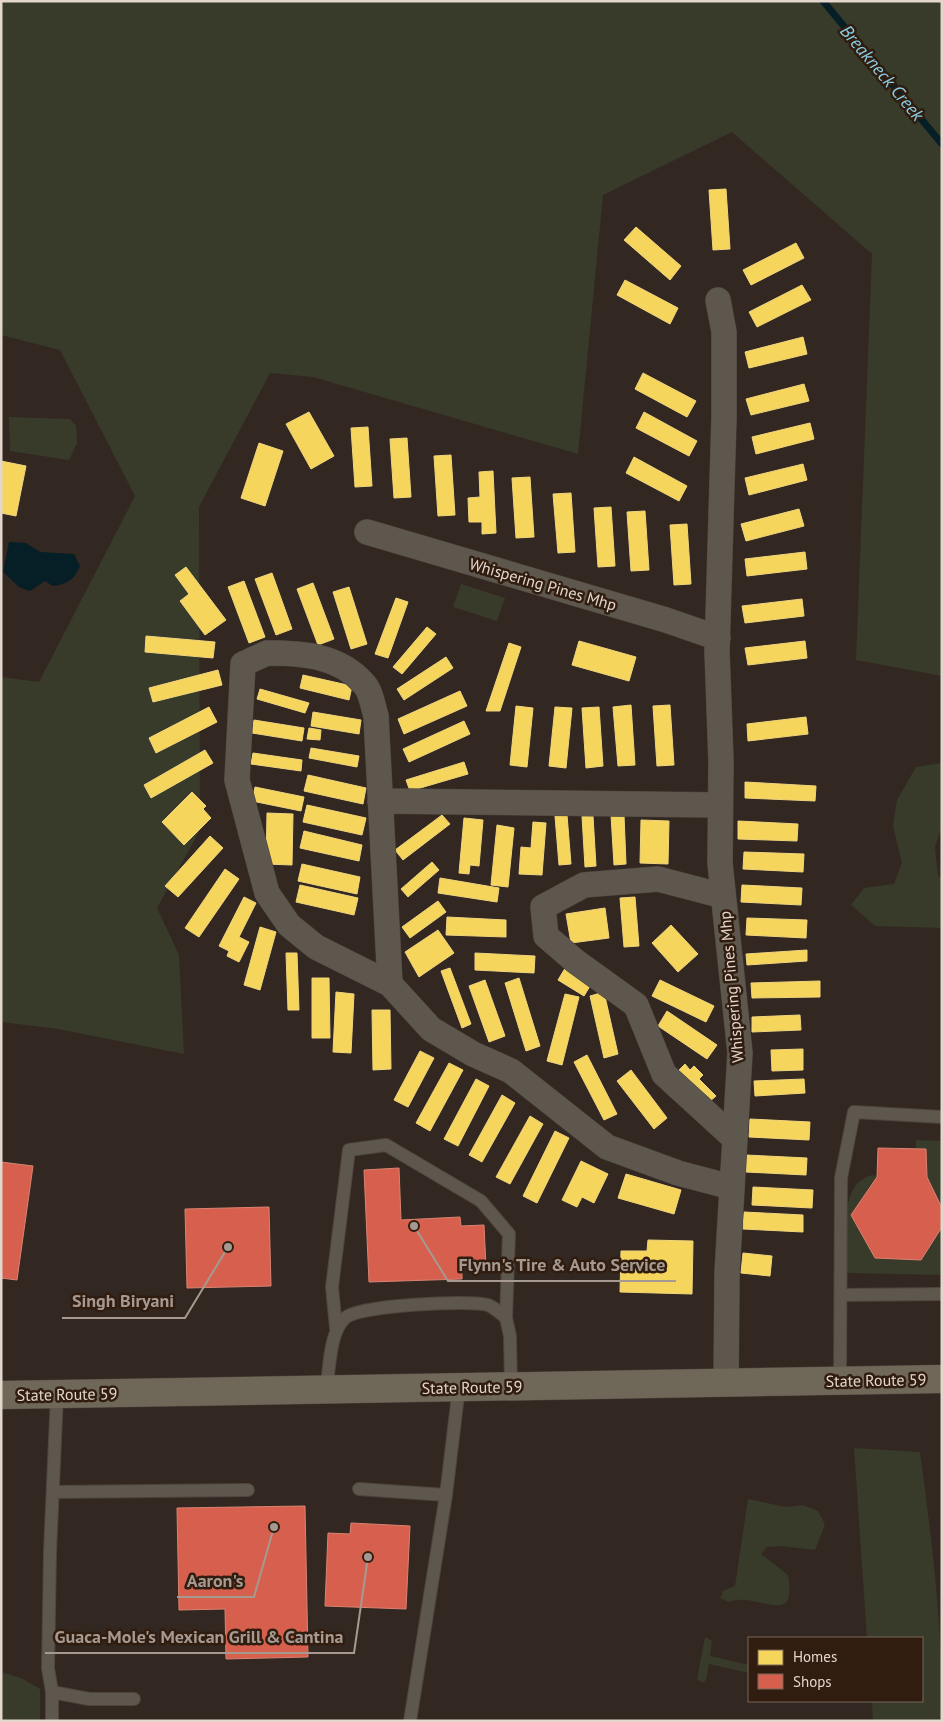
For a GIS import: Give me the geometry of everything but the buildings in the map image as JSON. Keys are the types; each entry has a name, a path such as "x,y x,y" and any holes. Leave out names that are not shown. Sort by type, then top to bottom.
{"main road":[{"name":"State Route 59","path":"1,1396 942,1379"}],"street":[{"name":"Whispering Pines Mhp","path":"718,300 723,315 724,332 724,417 718,638 720,863 740,1052 727,1273 726,1383"},
{"name":"Whispering Pines Mhp","path":"367,532 666,620 718,638"},
{"path":"390,984 376,716 365,684 333,660 301,655 267,653 244,664 237,780 267,893 289,925 316,947 390,984 431,1029 472,1054 511,1071 607,1147 678,1173 732,1188"},
{"path":"380,801 720,805"},
{"name":"Whispering Pines Mhp","path":"723,896 658,879 584,885 542,907 546,936 575,961 636,1005 664,1074 734,1138"}],"lane":[{"path":"840,1380 842,1295 841,1178 854,1112 942,1116"},
{"path":"326,1390 336,1328 332,1287 349,1150 386,1145 481,1201 510,1234 506,1318 510,1336 511,1386"},
{"path":"842,1295 942,1294"},
{"path":"336,1328 346,1316 368,1309 444,1304 490,1305 506,1318"},
{"path":"410,1721 446,1495 459,1388"},
{"path":"52,1721 52,1692 48,1668 57,1394"},
{"path":"359,1489 446,1495"},
{"path":"53,1492 248,1490"},
{"path":"52,1692 89,1699 134,1699"}],"green space":[{"path":"1,1 942,1 942,676 856,660 872,254 732,132 603,195 578,454 313,377 270,373 199,507 200,830 157,908 179,955 184,1054 58,1029 1,1022 1,677 39,682 135,496 60,350 1,335"},
{"path":"9,417 70,419 76,426 77,443 69,460 10,451"},
{"path":"461,584 505,598 497,621 453,607"},
{"path":"941,763 942,825 935,847 938,876 942,878 942,928 875,926 851,905 864,888 894,884 902,863 893,826 897,800 916,767"},
{"path":"916,1140 942,1141 942,1208 927,1177 926,1150 916,1149"},
{"path":"873,1175 877,1177 851,1215 875,1258 921,1260 942,1227 942,1275 847,1273 845,1232 849,1202 853,1189 861,1180"},
{"path":"854,1448 920,1452 939,1619 942,1721 873,1721 872,1702 923,1702 923,1637 867,1637"},
{"path":"748,1499 786,1507 803,1505 818,1511 825,1525 815,1550 781,1546 767,1547 761,1554 788,1575 789,1592 787,1601 781,1605 740,1600 729,1602 720,1598 723,1591 735,1586"},
{"path":"705,1637 712,1641 710,1656 748,1665 748,1673 709,1664 706,1680 703,1683 697,1679"},
{"path":"1,1672 21,1678 40,1689 40,1721 1,1721"}],"water":[{"path":"9,542 26,543 40,552 74,554 80,566 73,578 63,584 53,586 45,581 30,591 19,587 3,572"}],"waterway":[{"name":"Breakneck Creek","path":"823,1 942,144"}],"place":[{"name":"Flynn's Tire & Auto Service","path":"414,1226"},
{"name":"Singh Biryani","path":"228,1247"},
{"name":"Aaron's","path":"274,1527"},
{"name":"Guaca-Mole's Mexican Grill & Cantina","path":"368,1557"}]}
